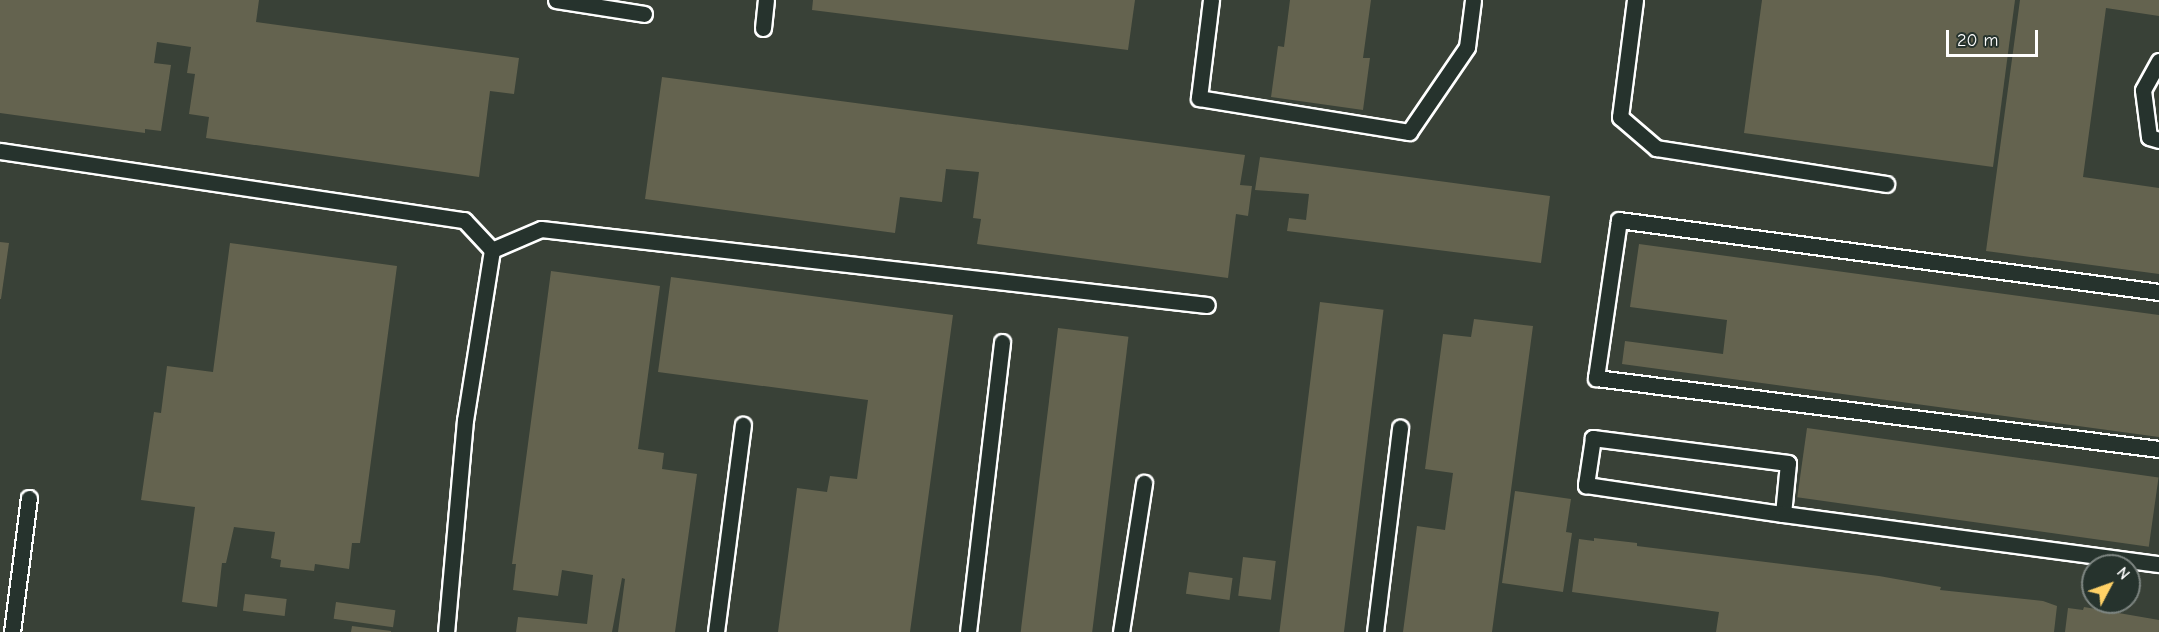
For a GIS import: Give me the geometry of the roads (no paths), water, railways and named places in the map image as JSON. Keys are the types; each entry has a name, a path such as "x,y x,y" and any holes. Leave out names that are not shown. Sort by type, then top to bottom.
{"lane":[{"path":"556,0 644,14"},
{"path":"763,28 766,0"},
{"path":"1211,0 1199,98 1409,132 1467,47 1473,0"},
{"path":"1635,0 1620,117 1656,148 1886,184"},
{"path":"2159,61 2143,90 2149,137 2159,140"},
{"path":"0,151 464,220 492,250"},
{"path":"2159,292 1619,220 1596,378 2159,449"},
{"path":"492,250 541,229 1207,305"},
{"path":"446,632 465,420 492,250"},
{"path":"968,632 1002,342"},
{"path":"716,632 743,425"},
{"path":"1375,632 1400,428"},
{"path":"1783,514 1788,463 1593,438 1587,485 1783,514 2159,564"},
{"path":"1121,632 1144,483"},
{"path":"12,632 29,498"}]}
